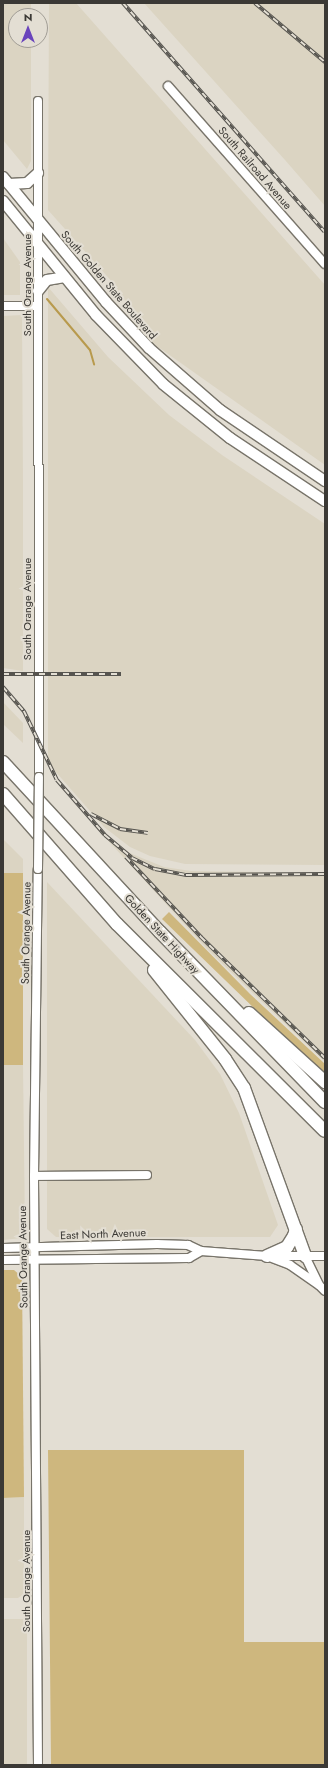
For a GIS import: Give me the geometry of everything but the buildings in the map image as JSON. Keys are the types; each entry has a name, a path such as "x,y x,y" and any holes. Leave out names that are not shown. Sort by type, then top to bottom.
{"highway":[{"name":"Golden State Highway","path":"3,762 160,932 325,1102"},
{"name":"Golden State Highway","path":"3,794 117,924 325,1130"},
{"path":"117,924 218,1050 244,1088 305,1256"},
{"path":"160,932 325,1082"},
{"path":"267,1256 287,1247 294,1236 296,1229"}],"main road":[{"path":"6,180 27,183 38,173"},
{"name":"South Golden State Boulevard","path":"6,180 111,307 168,366 226,414 325,481"},
{"path":"3,201 65,278 125,346 182,400 230,438 325,501"},
{"path":"38,291 47,280 65,278"}],"street":[{"name":"South Railroad Avenue","path":"168,86 325,264"},
{"name":"South Orange Avenue","path":"38,102 37,242 39,778 34,1176 38,1765"},
{"path":"3,306 38,306"},
{"path":"34,1176 148,1175"},
{"name":"East North Avenue","path":"3,1248 164,1244 188,1245 201,1251 267,1256 325,1256"},
{"name":"East North Avenue","path":"3,1260 188,1258 201,1251"},
{"path":"267,1256 290,1266 319,1285 325,1291"},
{"path":"305,1256 319,1285"}],"shaded area":[{"path":"3,3 31,3 31,8 8,8 8,48 31,48 31,161 27,169 3,140"},
{"path":"49,3 76,3 325,285 325,465 154,344 114,284 48,210"},
{"path":"144,3 325,3 325,206 285,160"},
{"path":"3,238 20,262 20,295 3,295"},
{"path":"48,287 108,357 169,415 222,455 325,524 325,865 185,864 150,856 130,847 104,827 48,763"},
{"path":"22,315 23,671 3,668 3,316"},
{"path":"3,702 23,723 23,743 3,724"},
{"path":"93,824 127,852 164,867 191,871 325,873 325,1062 207,949"},
{"path":"3,839 23,859 23,873 3,873"},
{"path":"3,873 23,873 23,1065 3,1065"},
{"path":"47,882 195,1040 220,1074 239,1113 278,1225 270,1237 56,1237 47,1229"},
{"path":"169,912 250,994 325,1064 325,1077 162,919"},
{"path":"3,1065 23,1065 25,1233 22,1238 3,1240"},
{"path":"3,1270 14,1270 22,1277 24,1497 3,1498"},
{"path":"48,1450 244,1450 244,1642 325,1642 325,1765 51,1765"},
{"path":"24,1497 24,1594 18,1598 3,1598 3,1498"},
{"path":"3,1619 24,1619 27,1622 27,1765 3,1765"}],"waterway":[{"path":"47,299 90,350 94,364"}],"railway":[{"path":"123,3 325,232"},
{"path":"255,3 325,62"},
{"path":"3,674 121,674"},
{"path":"3,687 24,711 57,780 105,835 132,858 155,869 186,875 325,874"},
{"path":"91,814 120,829 148,833"},
{"path":"126,857 201,937 325,1058"}]}
